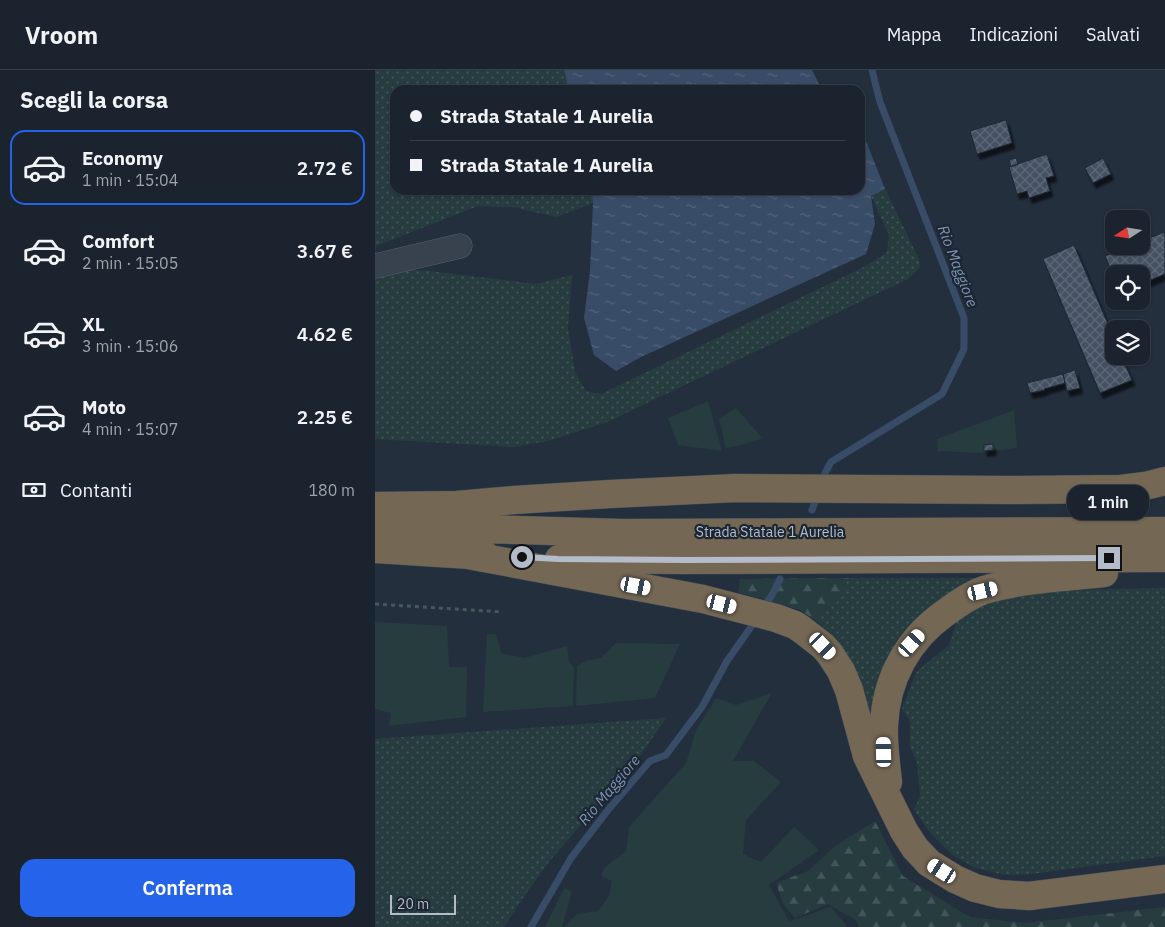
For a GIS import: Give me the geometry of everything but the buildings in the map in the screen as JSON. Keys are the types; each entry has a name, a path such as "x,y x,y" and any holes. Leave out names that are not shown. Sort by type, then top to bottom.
{"highway":[{"path":"375,506 457,505 610,494 736,488 1007,490 1133,488 1165,480"},
{"name":"Strada Statale 1 Aurelia","path":"375,524 622,533 1165,531"},
{"name":"Strada Statale 1 Aurelia","path":"375,549 558,559 1165,558"},
{"path":"468,555 703,599 776,618 795,625 810,635 831,654 841,671 849,690 867,756 904,831 915,848 929,863 955,880 975,888 999,894 1029,896 1165,879"},
{"path":"890,803 884,752 886,706 892,682 901,661 912,643 936,619 965,599 990,589 1035,581 1165,566"}],"lane":[{"path":"375,266 460,246"}],"path":[{"path":"375,604 502,612"}],"green space":[{"path":"375,70 564,70 568,85 390,85 390,195 592,195 593,203 556,217 513,207 478,206 376,246 376,268 429,271 536,284 572,275 568,328 575,372 586,391 601,394 866,266 887,252 889,235 871,196 885,189 919,259 920,267 908,279 605,423 548,441 513,447 375,439"},
{"path":"708,401 722,451 678,445 668,418"},
{"path":"736,408 762,438 726,448 719,419"},
{"path":"1014,410 1017,448 980,453 938,451 937,439"},
{"path":"849,578 993,578 950,594 925,610 904,632 891,651 879,682 869,717 858,679 849,657 838,642 818,622 820,611 834,604"},
{"path":"849,578 834,604 820,611 818,622 800,610 738,593 740,579"},
{"path":"1165,588 1165,856 1032,874 1005,875 975,868 951,854 932,835 914,810 920,796 917,762 910,747 910,721 902,709 916,672 949,645 959,615 986,601 1018,591"},
{"path":"375,622 447,626 449,667 467,667 466,717 389,726 391,713 375,709"},
{"path":"487,634 496,634 501,653 524,658 567,646 569,662 574,667 573,706 483,712"},
{"path":"616,643 680,644 655,698 576,706 577,666 588,660 601,658"},
{"path":"772,693 733,761 754,761 781,782 746,820 743,854 761,862 794,827 819,850 769,885 789,921 831,907 847,926 564,927 577,914 598,911 609,896 612,881 601,876 604,868 626,851 629,827 686,763 696,730 716,698 736,705"},
{"path":"666,718 640,756 548,863 504,927 375,927 375,739"},
{"path":"875,821 903,876 970,917 1025,923 1165,907 1165,927 859,927 856,920 828,904 795,918 783,904 776,883 808,871 834,847"},
{"path":"564,888 572,891 562,927 545,927"}],"water":[{"path":"564,70 812,70 820,85 568,85"},
{"path":"865,139 885,189 871,196 875,224 866,254 641,357 616,371 594,355 584,318 590,271 592,195 865,195"}],"waterway":[{"name":"Rio Maggiore","path":"825,473 831,462 942,394 964,349 964,318 880,102 872,70"},
{"name":"Rio Maggiore","path":"812,510 815,502"},
{"name":"Rio Maggiore","path":"763,609 780,579"},
{"name":"Rio Maggiore","path":"531,927 571,858 608,810 650,761 666,755 702,707 727,661 756,620"}],"route":[{"path":"522,557 686,560 1109,558"}]}
